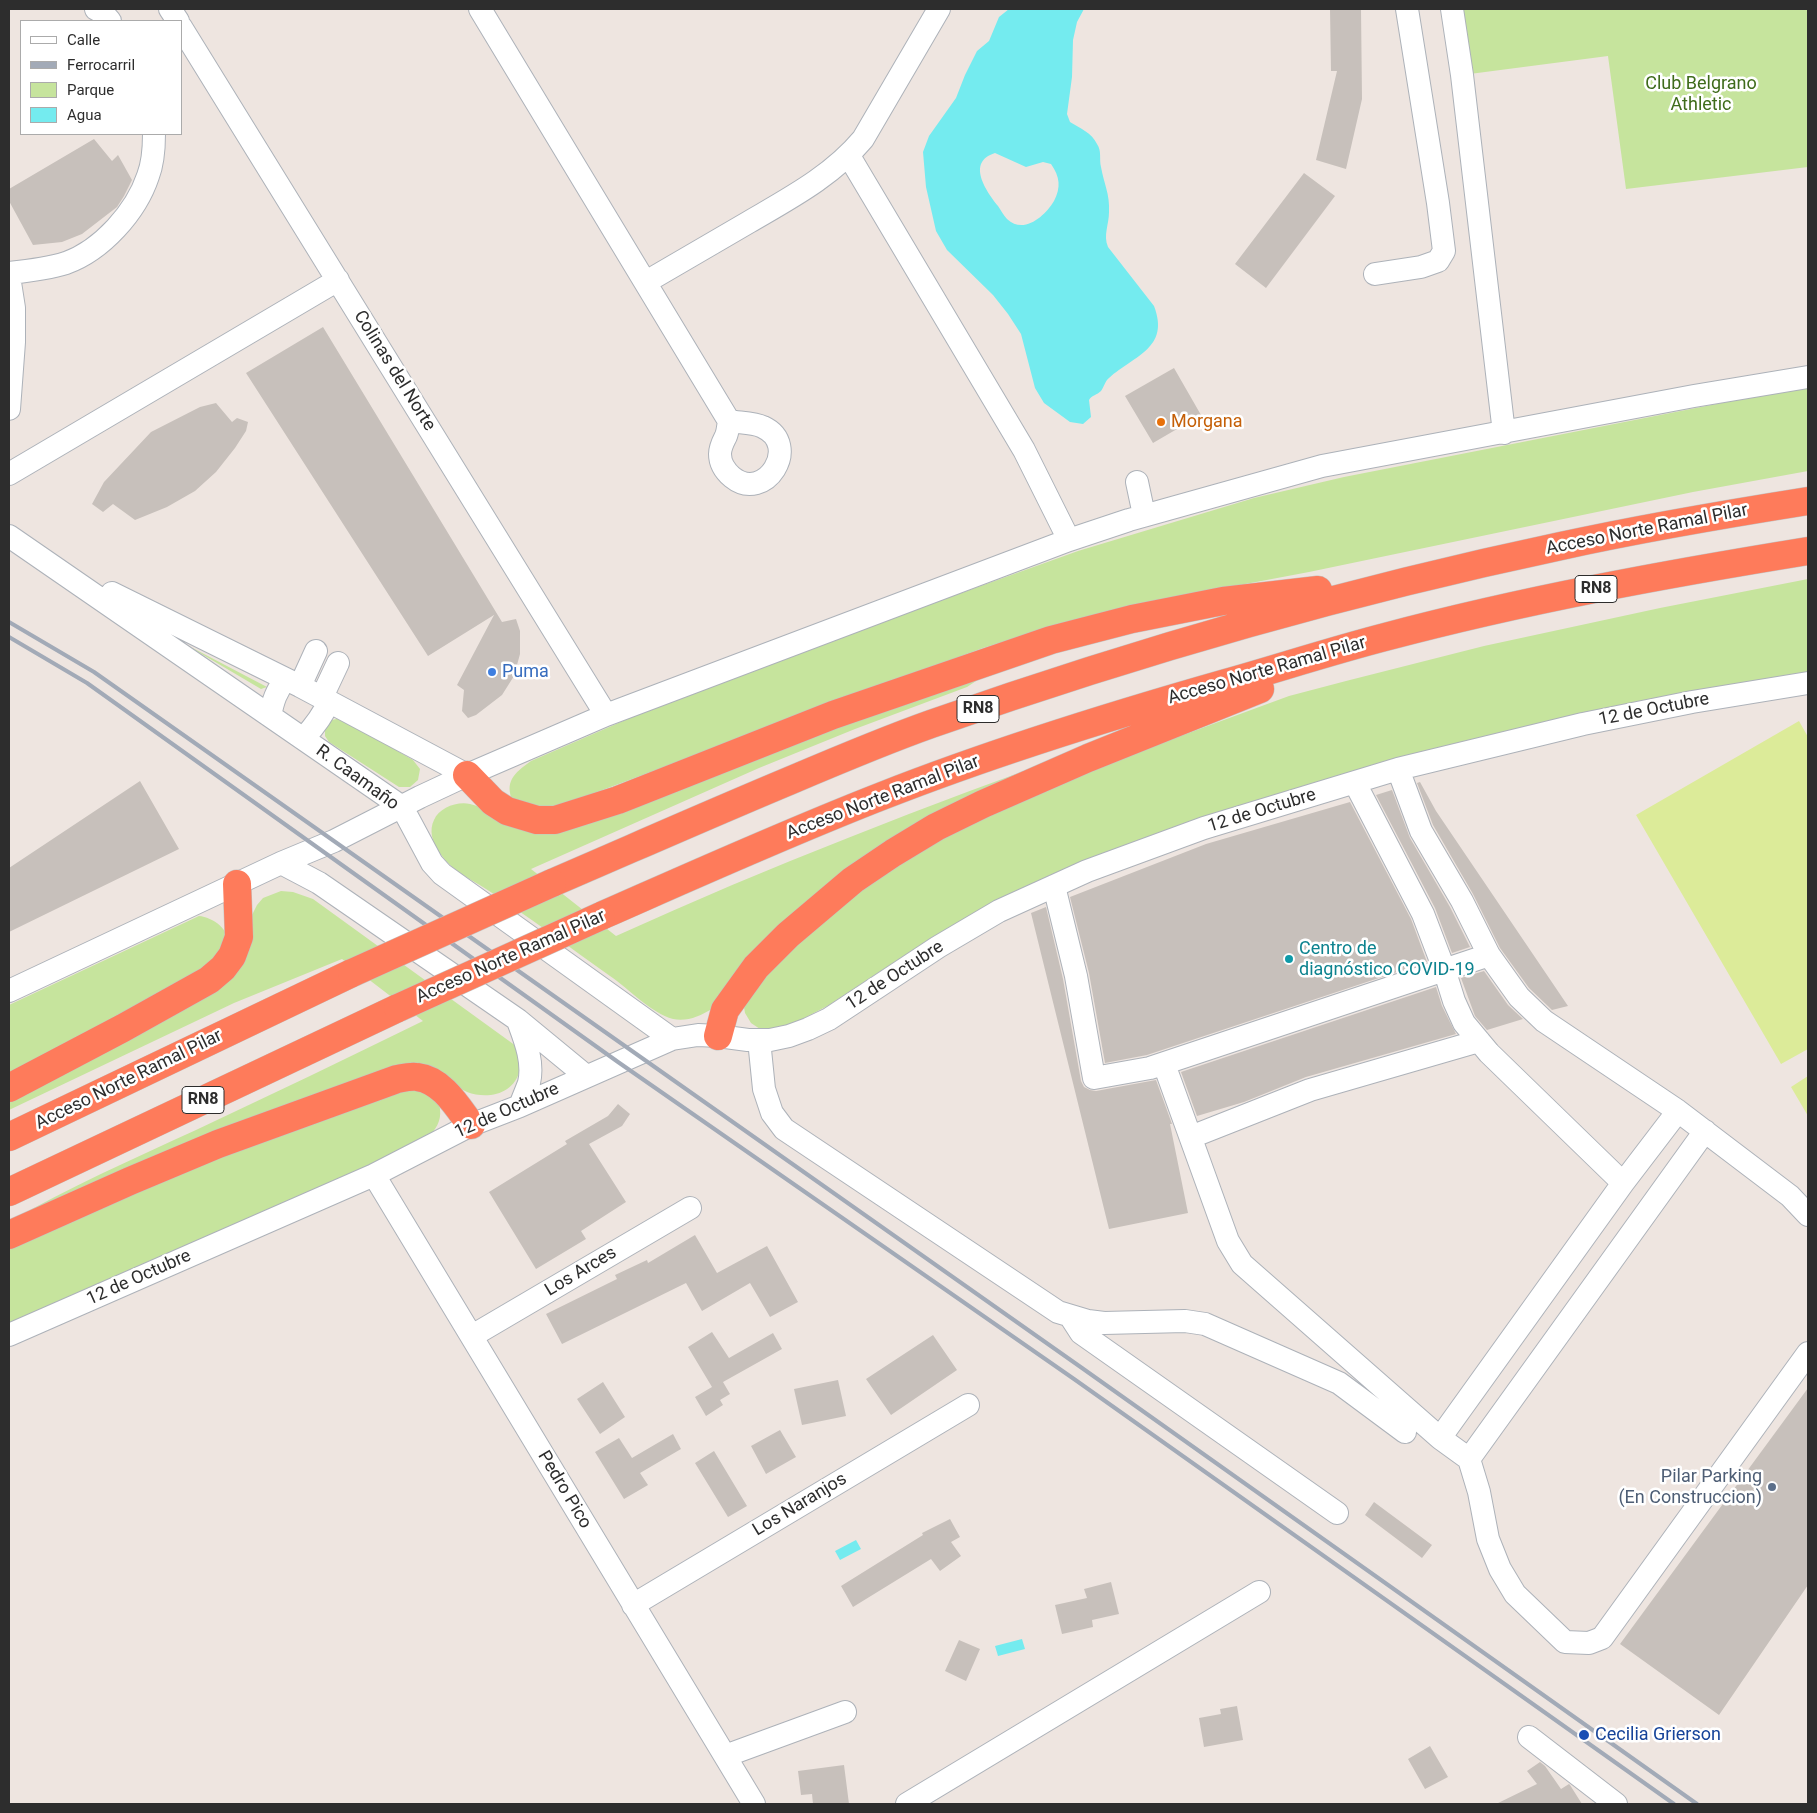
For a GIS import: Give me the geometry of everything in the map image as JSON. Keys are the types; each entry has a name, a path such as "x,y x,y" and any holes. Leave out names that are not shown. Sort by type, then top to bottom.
{"highway":[{"name":"Acceso Norte Ramal Pilar","path":"9,1138 352,973 552,883 828,764 930,724 1130,659 1278,615 1419,578 1562,545 1706,517 1808,501"},
{"name":"Acceso Norte Ramal Pilar","path":"9,1192 398,1008 601,916 764,844 882,796 1016,747 1148,705 1385,637 1531,602 1678,572 1808,551"},
{"path":"467,774 493,802 507,811 537,820 555,820 618,800 833,715 1050,640 1132,618 1223,601 1419,578"},
{"path":"718,1036 725,1010 756,967 788,935 854,880 892,853 936,827 1088,758 1385,637"},
{"path":"9,1088 184,995 209,980 224,968 232,956 239,937 237,884"},
{"path":"9,1235 218,1144 397,1078 416,1077 433,1082 452,1098 471,1125"}],"street":[{"path":"96,9 109,20"},
{"path":"170,9 177,20"},
{"path":"480,9 729,421"},
{"path":"646,282 798,194 832,171 862,139 939,9"},
{"path":"1375,274 1420,267 1438,262 1444,251 1407,9"},
{"path":"1452,9 1462,75 1504,433"},
{"name":"Colinas del Norte","path":"182,29 606,715"},
{"path":"9,410 14,342 14,308 9,275 67,262 91,250 114,230 137,201 149,175 154,135"},
{"path":"848,156 1024,450 1070,540"},
{"path":"9,474 338,280"},
{"path":"9,991 282,863 334,841 467,774 606,715 1070,540 1144,515 1322,466 1684,398 1808,377"},
{"path":"1136,482 1144,515"},
{"name":"R. Caamaño","path":"9,536 402,808 432,863 442,874 672,1039"},
{"name":"R. Caamaño","path":"42,558 293,682 467,774"},
{"path":"270,716 273,699 278,689 293,682 316,651"},
{"path":"303,739 324,713 325,699 338,662"},
{"name":"12 de Octubre","path":"9,1335 374,1175 471,1125 520,1106 672,1039 698,1035 770,1040 789,1036 829,1019 938,947 999,911 1087,871 1204,828 1398,769 1583,724 1692,702 1808,683"},
{"path":"1398,769 1421,831 1462,901 1489,955 1519,997 1544,1021 1705,1131 1790,1196 1808,1216"},
{"path":"1354,783 1424,914 1454,1001 1464,1023 1489,1053 1623,1183"},
{"path":"282,863 319,883 518,1020 586,1076"},
{"path":"1054,886 1076,976 1094,1078 1164,1064 1489,955"},
{"path":"518,1020 528,1048 530,1064 529,1082 520,1106"},
{"path":"759,1040 764,1089 772,1112 784,1129 1058,1312 1088,1321 1104,1323 1186,1321 1205,1324 1339,1383 1405,1432"},
{"path":"1191,1137 1310,1090 1479,1041"},
{"path":"1164,1064 1228,1241 1242,1264 1440,1438 1469,1459 1479,1492 1488,1539 1500,1569 1516,1594 1565,1642 1589,1643 1602,1638 1808,1353"},
{"path":"1440,1438 1623,1183 1678,1111"},
{"path":"1469,1459 1705,1131"},
{"name":"Pedro Pico","path":"374,1175 754,1804"},
{"name":"Los Arces","path":"472,1336 690,1208"},
{"path":"1070,1316 1081,1333 1337,1513"},
{"name":"Los Naranjos","path":"633,1605 968,1405"},
{"path":"907,1804 1259,1592"},
{"path":"725,1756 845,1712"},
{"path":"1529,1737 1616,1804"}],"green space":[{"name":"Club Belgrano Athletic","path":"1452,9 1808,9 1808,167 1626,189 1608,56 1462,75"},
{"path":"1808,386 1808,471 1693,492 1309,572 1150,602 1071,621 983,648 581,798 547,808 513,802 510,795 510,783 515,774 531,761 669,701 850,633 1078,551 1254,498 1344,477"},
{"path":"1808,579 1808,673 1479,740 934,936 829,1005 795,1023 775,1030 760,1029 751,1023 745,1013 743,1001 751,985 847,900 910,856 1017,802 1126,756 1289,696 1346,681 1484,646 1660,608"},
{"path":"183,643 267,687 261,689"},
{"path":"982,677 967,687 855,729 759,768 531,869 616,936 732,885 850,837 1088,748 936,817 712,1009 693,1018 673,1019 648,1006 617,981 502,899 456,870 441,855 433,840 432,828 434,820 440,812 449,806 470,804 522,827 931,691"},
{"path":"341,718 413,760 420,769 418,780 410,787 399,787 329,742 325,736 325,726 332,720"},
{"path":"1799,721 1808,737 1808,1049 1781,1064 1636,815"},
{"path":"281,891 293,892 313,899 516,1046 520,1069 513,1084 499,1093 483,1095 467,1092 443,1078 9,1222 101,1174 423,1021 342,959 234,1003 9,1110 9,1100 216,987 257,905 263,898"},
{"path":"199,916 215,922 227,935 226,947 207,972 9,1075 9,1005"},
{"path":"1808,1076 1808,1116 1791,1087"},
{"path":"411,1085 438,1099 440,1118 432,1133 369,1165 9,1323 9,1249 111,1202 275,1133"}],"water":[{"path":"1009,9 1084,9 1077,22 1073,40 1072,77 1067,114 1070,122 1089,134 1099,147 1101,167 1109,200 1106,238 1108,247 1154,306 1158,320 1154,341 1139,356 1109,378 1101,391 1089,400 1091,417 1083,424 1070,422 1044,403 1035,388 1021,334 993,295 947,250 936,231 926,187 923,152 929,136 956,98 977,51 989,41 999,17","holes":["995,153 1026,167 1043,162 1051,164 1058,178 1058,191 1054,201 1040,218 1034,222 1020,225 1004,216 988,193 980,170 986,157"]},
{"path":"856,1540 861,1549 840,1560 835,1551"},
{"path":"1022,1639 1025,1649 998,1656 995,1646"}],"building":[{"path":"1330,9 1361,9 1362,99 1346,169 1316,160 1337,71 1331,71"},
{"path":"94,139 112,161 118,155 132,180 124,196 117,207 82,234 62,242 33,245 9,201 9,189"},
{"path":"1304,173 1335,196 1266,288 1235,264"},
{"path":"323,327 502,622 516,619 520,631 520,654 514,676 502,695 476,715 468,718 462,711 464,690 457,685 494,615 428,656 246,373"},
{"path":"1174,368 1201,415 1153,443 1125,396"},
{"path":"216,403 232,422 237,418 248,422 246,431 216,472 195,491 167,507 135,520 113,504 103,512 92,504 104,482 151,432 200,407"},
{"path":"140,781 179,849 9,932 9,868"},
{"path":"1420,782 1436,811 1568,1006 1552,1010 1529,988 1500,948 1473,894 1433,825 1417,783"},
{"path":"1392,790 1410,838 1450,907 1470,947 1452,953 1435,908 1376,795"},
{"path":"1350,802 1411,919 1427,962 1147,1055 1105,1063 1089,973 1070,897 1206,844"},
{"path":"1046,907 1063,979 1081,1081 1084,1087 1096,1091 1156,1080 1172,1124 1170,1124 1188,1213 1109,1229 1031,913"},
{"path":"1484,971 1508,1005 1523,1019 1487,1030 1475,1016 1461,978"},
{"path":"1436,987 1442,1006 1456,1034 1306,1077 1244,1102 1197,1116 1181,1072"},
{"path":"618,1104 630,1114 622,1126 589,1144 626,1202 581,1231 586,1239 536,1269 489,1192 567,1144 565,1141 608,1116"},
{"path":"695,1235 717,1273 767,1246 798,1302 770,1317 750,1283 702,1311 686,1283 562,1344 546,1314 617,1279 615,1275 647,1260 648,1263"},
{"path":"712,1332 729,1358 773,1333 782,1349 723,1382 730,1394 720,1400 723,1405 706,1416 695,1397 712,1387 688,1347"},
{"path":"933,1335 957,1370 891,1415 866,1379"},
{"path":"838,1380 846,1416 802,1425 794,1389"},
{"path":"603,1382 625,1417 600,1434 577,1399"},
{"name":"Pilar Parking (En Construccion)","path":"1808,1388 1808,1585 1719,1715 1620,1644"},
{"path":"780,1430 796,1457 766,1474 751,1446"},
{"path":"673,1434 681,1449 640,1473 648,1485 624,1499 595,1452 619,1438 632,1458"},
{"path":"714,1451 747,1506 728,1517 695,1463"},
{"path":"1374,1502 1432,1545 1422,1558 1365,1515"},
{"path":"950,1519 960,1537 951,1542 961,1556 940,1571 931,1559 853,1607 841,1586 923,1535 922,1533"},
{"path":"1111,1582 1119,1614 1092,1620 1093,1627 1062,1634 1055,1605 1087,1598 1084,1589"},
{"path":"959,1640 980,1649 966,1681 945,1671"},
{"path":"1237,1706 1243,1740 1204,1747 1199,1718 1221,1714 1220,1709"},
{"path":"1430,1746 1448,1777 1425,1789 1408,1759"},
{"path":"1540,1762 1561,1789 1570,1785 1582,1804 1496,1804 1537,1784 1527,1771"},
{"path":"844,1765 849,1804 813,1804 812,1794 801,1795 798,1771"}],"railway":[{"path":"9,622 94,672 1697,1804"},
{"path":"9,637 87,683 618,1062 1074,1379 1674,1804"}],"place":[{"name":"Morgana","path":"1161,422"},
{"name":"Puma","path":"492,672"},
{"name":"Centro de diagnóstico COVID-19","path":"1289,959"},
{"name":"Pilar Parking (En Construccion)","path":"1772,1487"},
{"name":"Cecilia Grierson","path":"1584,1735"}]}
